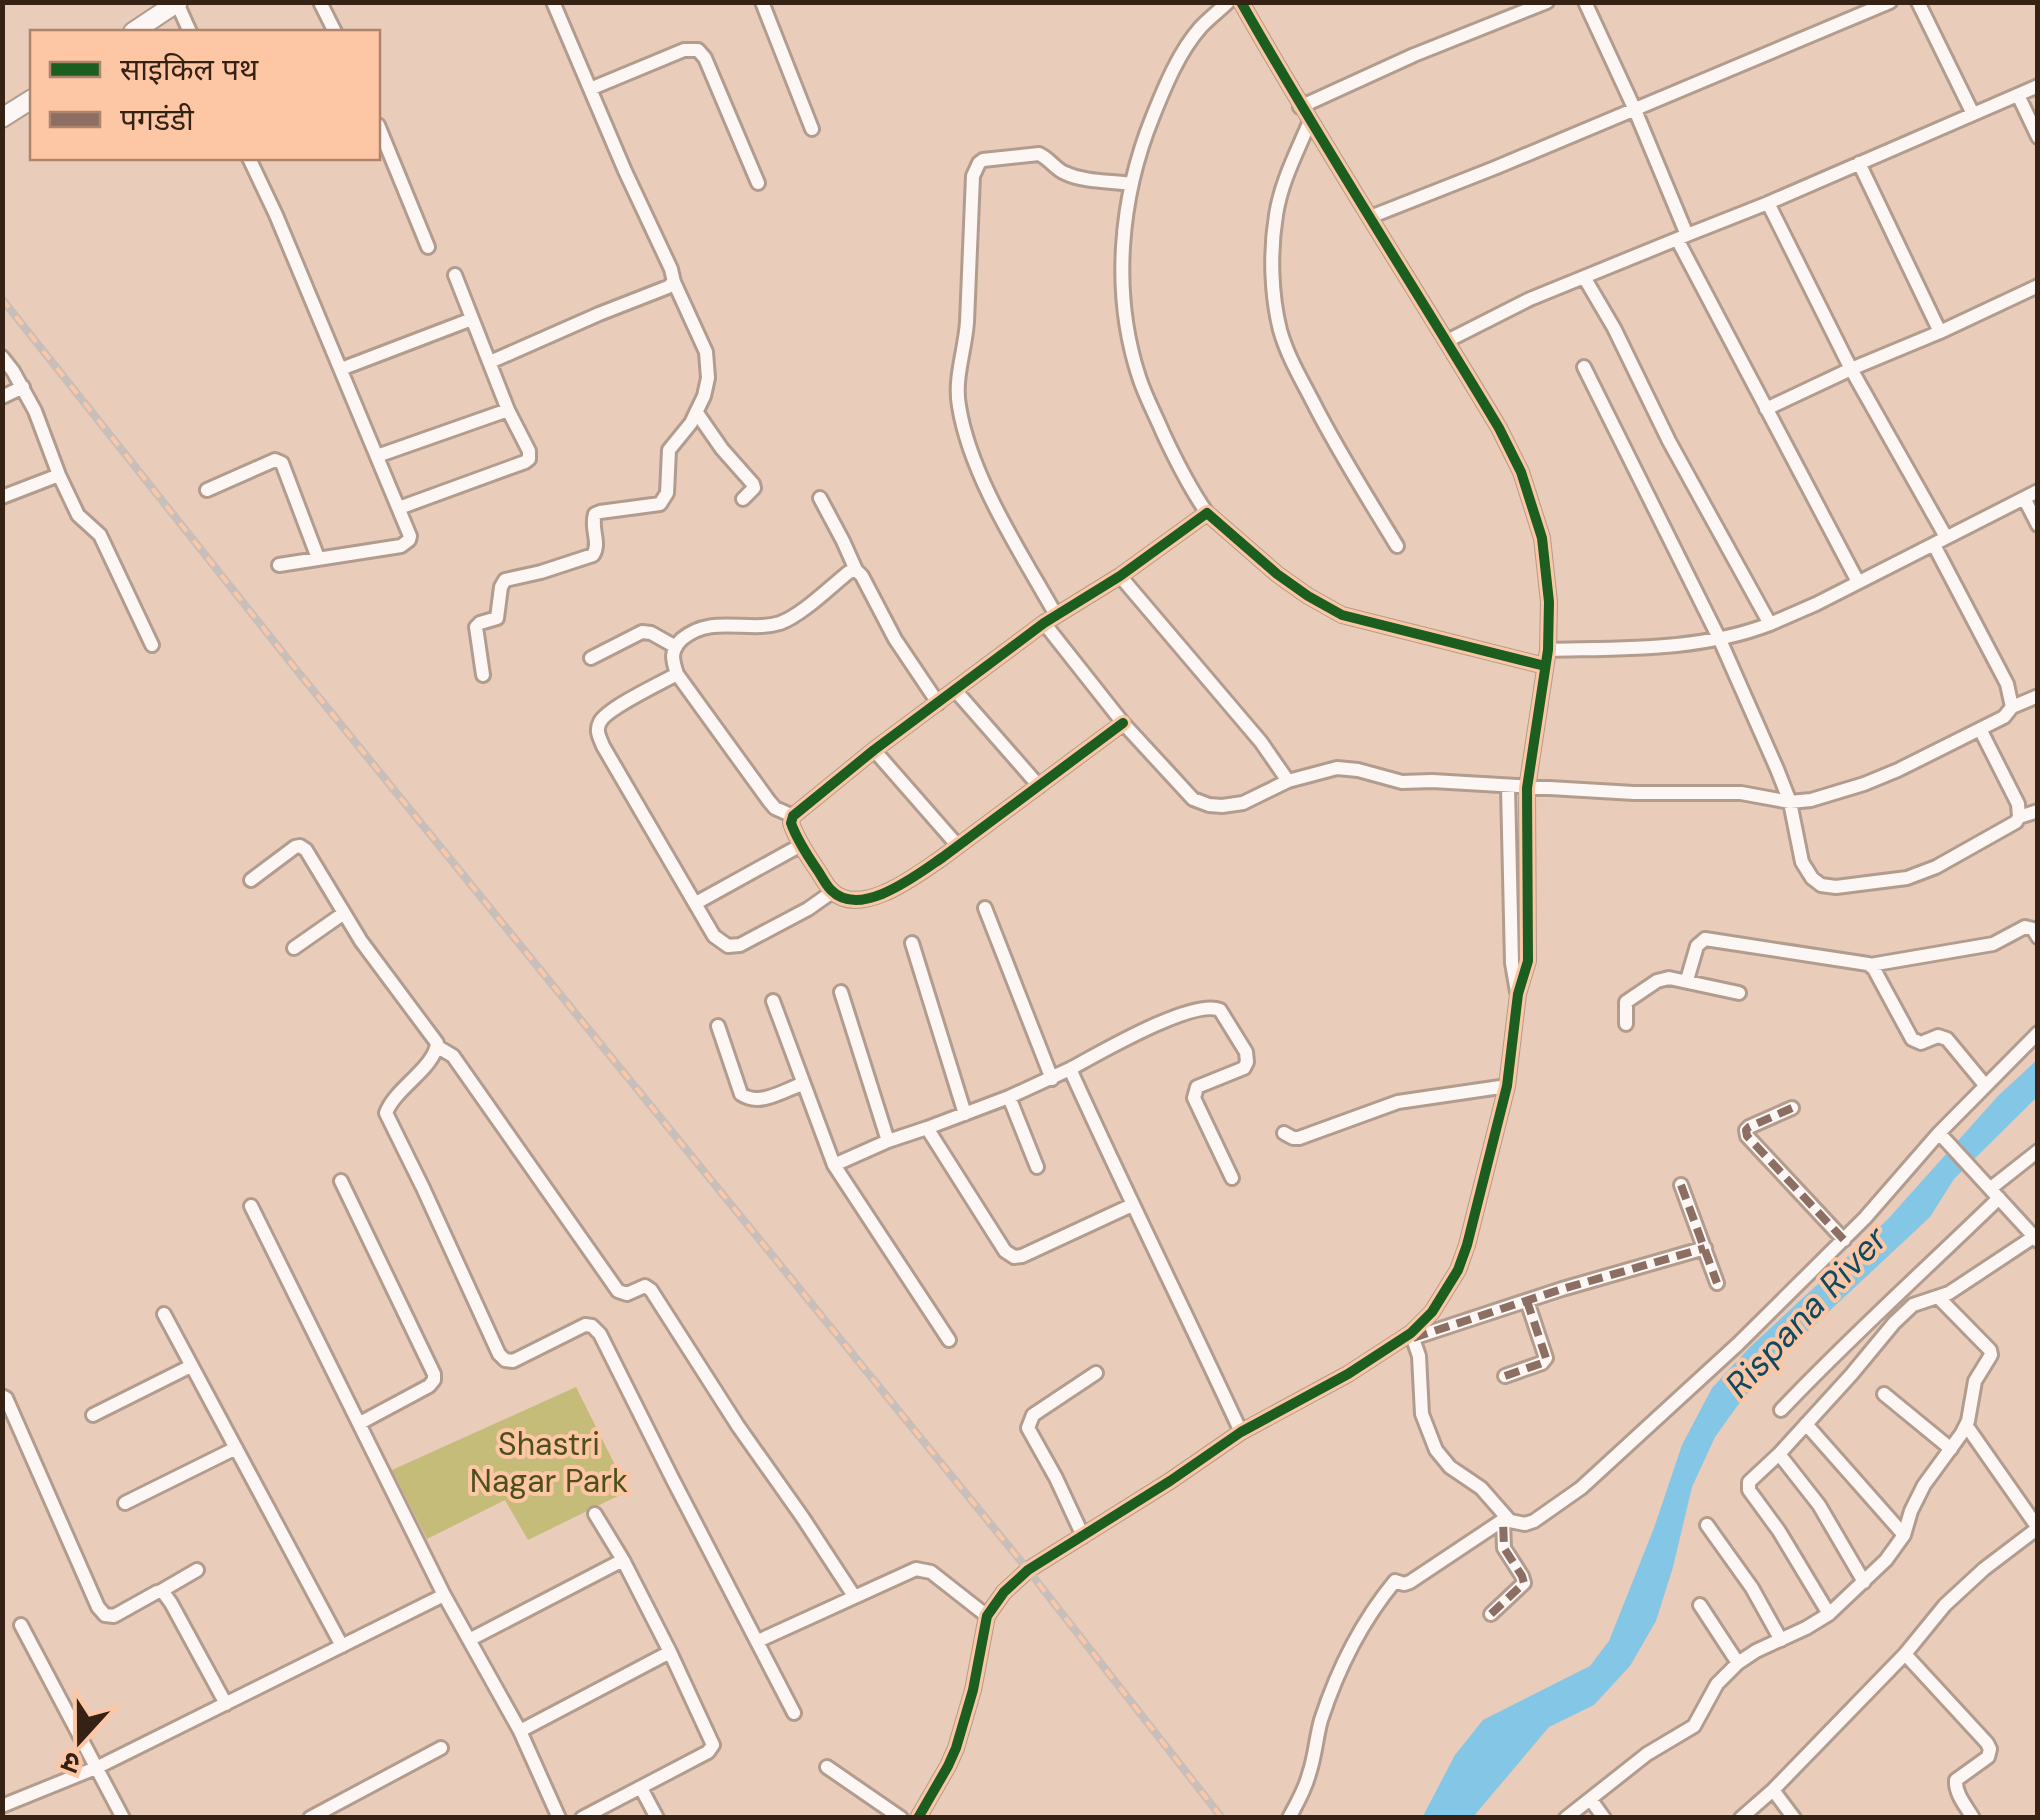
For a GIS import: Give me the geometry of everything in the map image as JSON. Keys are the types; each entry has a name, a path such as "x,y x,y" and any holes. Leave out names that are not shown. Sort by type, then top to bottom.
{"main road":[{"path":"136,30 177,3"},
{"path":"2,118 30,100"}],"street":[{"path":"320,2 334,30"},
{"path":"483,675 476,627 497,618 503,583 593,555 597,548 592,522 595,514 660,504 666,492 669,450 697,413 708,378 706,352 553,2"},
{"path":"762,2 812,129"},
{"path":"1228,2 1200,28 1164,89 1147,131 1126,208 1122,273 1126,324 1139,377 1190,489 1207,513 1277,574 1342,614 1546,666"},
{"path":"1241,2 1300,108 1500,428 1532,504 1545,560 1548,650 1527,788 1528,961 1518,994 1507,1086 1468,1245 1458,1270 1432,1312 1412,1335"},
{"path":"1300,108 1414,55 1548,2"},
{"path":"1585,2 1635,110 1682,237 1766,409 1858,582"},
{"path":"1370,217 1890,2"},
{"path":"1918,2 1972,112"},
{"path":"177,3 189,30"},
{"path":"590,89 684,50 698,50 705,58 758,183"},
{"path":"1447,340 1530,299 1768,203 2038,86"},
{"path":"2018,94 2038,138"},
{"path":"1310,121 1286,177 1276,214 1274,294 1280,328 1288,354 1323,422 1397,546"},
{"path":"380,130 428,247"},
{"path":"1131,184 1066,174 1046,157 1035,154 983,160 976,168 966,325 957,388 960,415 980,472 1050,619 1123,723 1193,799 1222,806 1243,803 1288,781 1336,768 1402,782 1634,793 1742,792 1790,802 1821,798 1864,784 2004,718 2013,701 2007,684 1940,541 1768,203"},
{"path":"250,160 410,536 402,546 279,565"},
{"path":"1860,163 1940,332"},
{"path":"399,508 529,459 455,275"},
{"path":"1584,276 1770,624"},
{"path":"490,362 674,282"},
{"path":"1766,409 2038,286"},
{"path":"341,369 472,319"},
{"path":"2,357 35,411 79,517 100,536 152,646"},
{"path":"1584,368 1720,640 1790,802 1806,870 1820,885 1836,888 1920,874 2009,828 2019,817 2038,811"},
{"path":"2,397 22,387"},
{"path":"377,456 508,410"},
{"path":"697,413 753,484 753,490 743,499"},
{"path":"207,490 279,460 318,558"},
{"path":"2,497 59,475"},
{"path":"1548,650 1720,640 1770,624 2038,492"},
{"path":"820,498 895,639 938,703"},
{"path":"2024,498 2038,525"},
{"path":"1123,723 958,846 878,896 848,898 832,892 791,823 793,816 874,750 1050,619 1120,576 1207,513"},
{"path":"793,816 769,801 677,674 672,656 692,633 714,625 763,626 785,621 856,570"},
{"path":"1120,576 1261,742 1288,781"},
{"path":"592,658 642,632 655,634 676,647"},
{"path":"677,674 610,712 598,729 604,746 714,936 722,944 733,946 780,925 832,892"},
{"path":"955,690 1039,786"},
{"path":"2012,707 2038,696"},
{"path":"1980,729 2018,804 2019,817"},
{"path":"874,750 958,846"},
{"path":"1508,786 1512,963 1518,994"},
{"path":"696,903 801,845"},
{"path":"251,880 295,847 306,850 344,914 438,1047 453,1056 618,1291 628,1294 645,1286 652,1290 738,1426 854,1596"},
{"path":"985,908 1052,1079"},
{"path":"294,948 344,914"},
{"path":"1687,980 1697,946 1705,940 1870,965 1993,944 2028,927 2038,937"},
{"path":"912,944 965,1114"},
{"path":"1870,965 1912,1039 1921,1043 1938,1036 1947,1039 1985,1085"},
{"path":"1626,1024 1625,1004 1657,980 1687,980 1739,994"},
{"path":"841,992 888,1141"},
{"path":"774,1000 834,1166 948,1340"},
{"path":"834,1166 888,1141 1052,1079 1151,1027 1207,1007 1220,1010 1246,1052 1244,1068 1197,1087 1194,1098 1232,1178"},
{"path":"718,1026 744,1098 756,1100 802,1084"},
{"path":"1412,1335 1419,1356 1422,1414 1436,1450 1450,1467 1481,1488 1504,1519 1518,1524 1534,1520 1580,1488 1738,1344 1844,1240 1943,1137 1985,1085 2038,1033"},
{"path":"438,1047 386,1113 499,1354 513,1361 585,1325 600,1334 794,1713"},
{"path":"1070,1070 1241,1432"},
{"path":"1284,1133 1299,1138 1398,1102 1507,1086"},
{"path":"1009,1097 1037,1167"},
{"path":"1792,1108 1749,1127 1747,1136 1844,1240"},
{"path":"927,1128 1005,1251 1014,1256 1022,1256 1132,1205"},
{"path":"1829,1614 1748,1488 1749,1482 1903,1314 1920,1301 1938,1298 2036,1238 1943,1137"},
{"path":"1781,1410 1858,1330 1924,1271 2038,1151"},
{"path":"341,1181 434,1374 429,1386 360,1423"},
{"path":"1682,1185 1718,1282"},
{"path":"251,1206 444,1595 520,1731 559,1817"},
{"path":"918,1818 960,1738 986,1616 1028,1570 1241,1432 1412,1335 1704,1248"},
{"path":"1566,1818 1648,1754 1694,1726 1717,1684 1738,1663 1829,1614 1886,1560 1904,1535 1920,1493 1966,1426 1973,1388 1991,1352 1938,1298"},
{"path":"1505,1376 1546,1358 1527,1301"},
{"path":"164,1314 342,1646"},
{"path":"92,1415 192,1366"},
{"path":"1083,1536 1028,1428 1033,1416 1096,1373"},
{"path":"1884,1394 1951,1449"},
{"path":"3,1395 101,1612 114,1616 196,1570"},
{"path":"1806,1424 1904,1535"},
{"path":"1741,1818 1905,1654 1954,1597 2038,1528 1966,1426"},
{"path":"125,1503 236,1448"},
{"path":"1778,1454 1819,1505 1864,1582"},
{"path":"582,1818 708,1752 712,1745 670,1652 595,1514"},
{"path":"1491,1614 1524,1583 1504,1548 1504,1519"},
{"path":"1290,1818 1309,1776 1335,1680 1394,1580 1410,1582 1504,1519"},
{"path":"1707,1526 1752,1588 1780,1640"},
{"path":"469,1640 622,1560"},
{"path":"758,1641 922,1569 986,1616"},
{"path":"161,1592 171,1603 226,1704"},
{"path":"2,1806 98,1767 444,1595"},
{"path":"1700,1606 1738,1663"},
{"path":"21,1625 124,1818"},
{"path":"520,1731 670,1652"},
{"path":"1905,1654 1987,1743 1989,1754 1985,1760 1956,1780 1958,1793 1973,1818"},
{"path":"310,1818 441,1748"},
{"path":"826,1767 902,1818"},
{"path":"641,1788 658,1818"},
{"path":"1773,1790 1794,1818"},
{"path":"1590,1800 1604,1818"}],"green space":[{"name":"Shastri Nagar Park","path":"576,1387 628,1491 528,1540 505,1500 427,1539 392,1470"}],"water":[{"name":"Rispana River","path":"2037,1060 2037,1097 1954,1179 1930,1217 1777,1360 1715,1437 1692,1487 1656,1621 1630,1666 1594,1705 1549,1727 1473,1817 1422,1818 1455,1755 1483,1720 1590,1666 1609,1641 1682,1445 1712,1388 1750,1347 1888,1219 1998,1096"}],"railway":[{"path":"2,299 299,673 1028,1570 1222,1818"}],"marked path":[{"path":"1792,1108 1749,1127 1747,1136 1844,1240"},
{"path":"1681,1185 1717,1283"},
{"path":"1413,1338 1705,1248"},
{"path":"1505,1376 1546,1358 1527,1301"},
{"path":"1491,1614 1524,1583 1504,1548 1503,1520"}],"cycle path":[{"path":"918,1818 956,1748 973,1690 987,1616 1004,1592 1028,1570 1241,1432 1348,1374 1411,1333 1432,1312 1458,1270 1467,1245 1507,1086 1518,994 1528,961 1527,788 1548,650 1549,602 1542,538 1521,472 1499,428 1241,2"},
{"path":"1123,723 932,865 873,897 843,898 831,890 791,823 793,816 874,750 1044,623 1120,576 1207,513 1277,574 1342,615 1545,666"}]}
